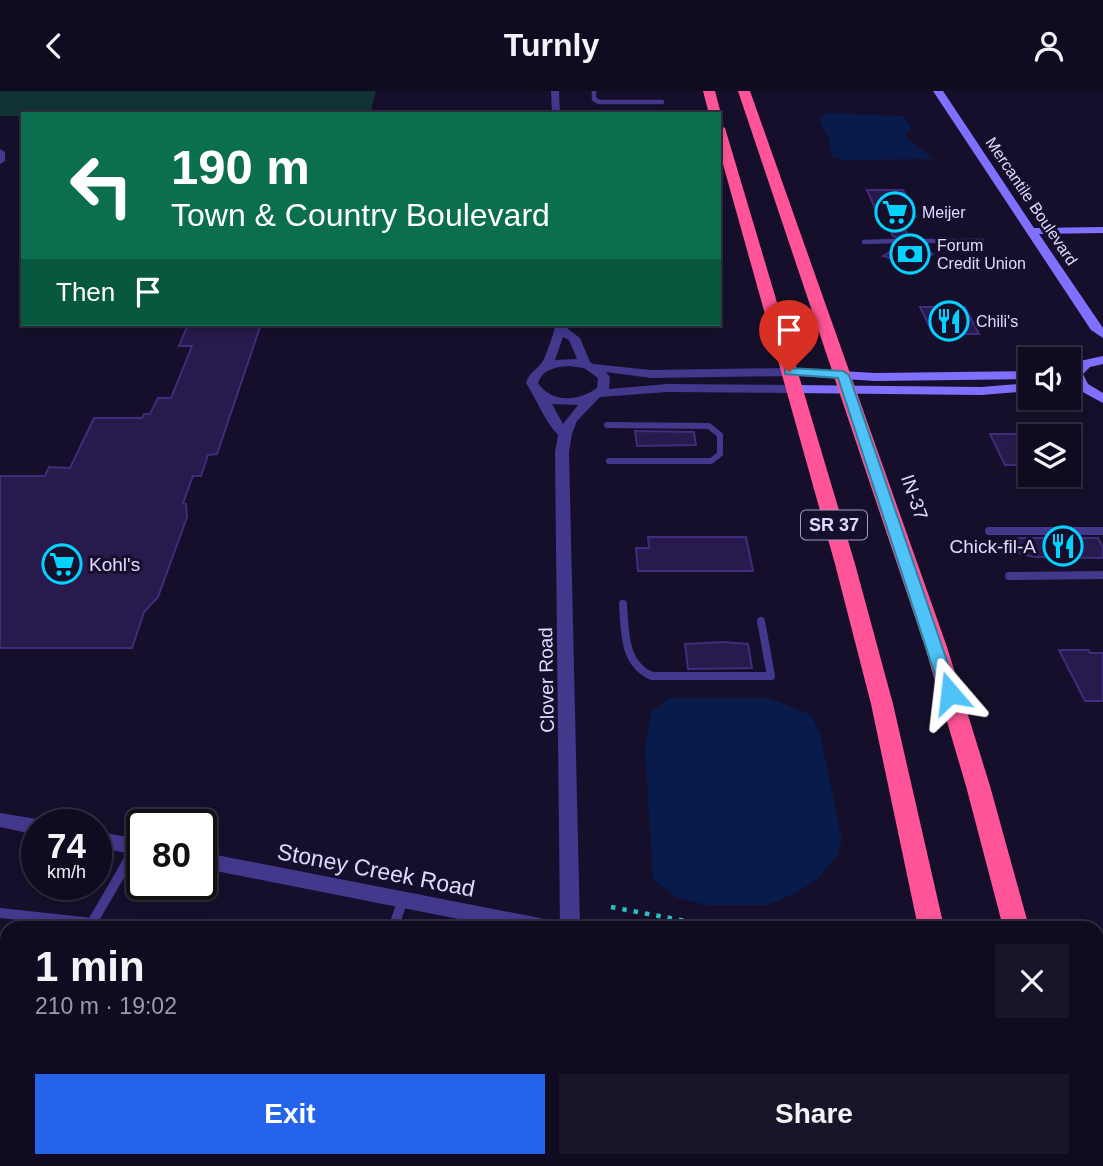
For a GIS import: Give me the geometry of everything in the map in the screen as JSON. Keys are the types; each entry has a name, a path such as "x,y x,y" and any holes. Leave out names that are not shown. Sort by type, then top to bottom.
{"highway":[{"path":"709,91 714,112"},
{"name":"IN-37","path":"744,91 936,647 978,786 1014,921"},
{"name":"SR 37","path":"721,135 882,704 930,921"}],"street":[{"path":"555,91 556,112"},
{"name":"Mercantile Boulevard","path":"938,91 1031,231 1094,349"},
{"path":"0,152 0,161"},
{"path":"1031,231 1103,230"},
{"path":"561,327 574,338 589,366 604,377 603,389 578,409 564,432 554,423 542,396 532,383 533,377 554,355 556,335 561,327"},
{"path":"1094,349 1079,368 1077,380 1100,398"},
{"path":"545,366 561,362 651,374 981,391 1018,388"},
{"path":"846,382 1018,376"},
{"path":"542,396 575,401 596,395 792,381"},
{"path":"1081,394 1100,398"},
{"name":"Clover Road","path":"564,432 570,921"},
{"path":"0,820 21,824"},
{"name":"Stoney Creek Road","path":"217,863 510,921"}],"lane":[{"path":"594,91 594,99 599,101 662,102"},
{"path":"864,241 895,241"},
{"path":"911,241 982,241"},
{"path":"607,425 709,426 720,435 721,447 720,454 711,461 609,461"},
{"path":"989,531 1103,531"},
{"path":"1009,576 1103,575"},
{"path":"623,604 630,659 642,674 652,676 771,676 761,621"},
{"path":"94,921 126,869"},
{"path":"395,921 403,900"},
{"path":"0,913 74,921"}],"path":[{"path":"611,907 686,921"}],"green space":[{"path":"0,91 376,91 371,112 21,112 21,116 0,116"}],"water":[{"path":"828,113 904,116 912,129 905,133 909,140 934,159 842,160 831,156 829,139 819,120 820,116"},
{"path":"669,698 769,698 811,715 820,733 842,840 837,856 816,880 795,894 767,905 706,905 675,897 653,879 645,749 651,712"}],"building":[{"path":"867,190 903,190 916,217 898,217 909,237 907,243 933,254 915,266 883,256 898,247 900,240 893,236 884,217 879,217"},
{"path":"920,307 965,307 979,334 933,334"},
{"path":"187,326 260,326 217,454 208,455 201,476 193,476 183,503 186,504 187,517 158,597 144,612 132,648 0,648 0,476 45,476 49,467 70,468 94,418 142,418 144,414 150,414 158,398 171,398 192,346 179,346"},
{"path":"635,431 694,432 696,445 637,446"},
{"path":"990,434 1018,434 1018,465 1005,465"},
{"path":"648,537 746,537 753,571 638,571 636,548 649,548"},
{"path":"1010,538 1098,538 1103,547 1103,558 1035,557 1020,554"},
{"path":"685,644 748,644 752,668 688,669"},
{"path":"1059,650 1103,653 1103,701 1085,701"}],"place":[{"name":"Meijer","path":"895,212"},
{"name":"Forum Credit Union","path":"910,254"},
{"name":"Chili's","path":"949,321"},
{"name":"Chick-fil-A","path":"1063,546"},
{"name":"Kohl's","path":"62,564"}],"route":[{"path":"789,372 843,375 950,693"}]}
